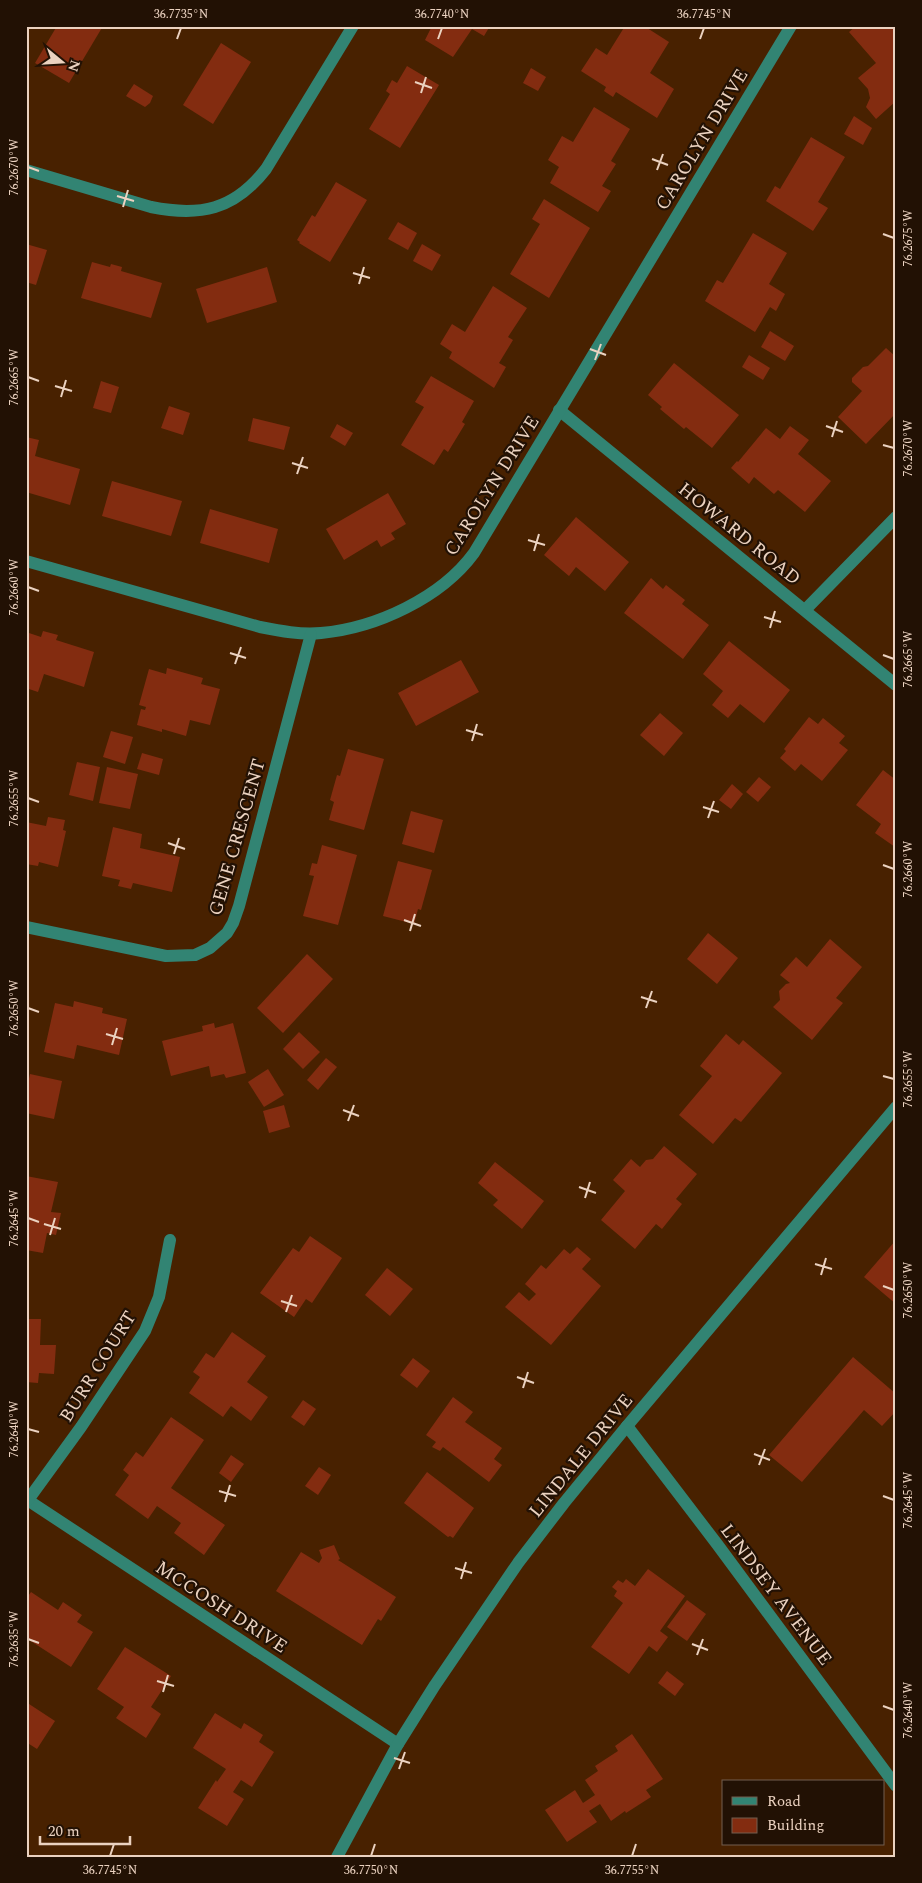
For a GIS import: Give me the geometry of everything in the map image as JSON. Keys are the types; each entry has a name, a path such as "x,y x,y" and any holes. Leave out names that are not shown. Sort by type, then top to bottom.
{"street":[{"path":"26,170 151,207 172,211 194,212 220,207 241,195 254,184 266,169 353,26"},
{"name":"CAROLYN DRIVE","path":"26,561 260,627 284,632 311,634 354,628 369,623 407,608 452,579 474,553 792,26"},
{"name":"HOWARD ROAD","path":"560,410 896,685"},
{"path":"805,610 896,518"},
{"name":"GENE CRESCENT","path":"26,927 166,956 195,955 210,948 227,933 239,906 311,634"},
{"name":"LINDALE DRIVE","path":"337,1857 398,1744 435,1685 518,1563 626,1426 896,1107"},
{"name":"BURR COURT","path":"27,1499 81,1427 145,1331 159,1297 170,1240"},
{"name":"LINDSEY AVENUE","path":"626,1426 717,1544 896,1786"},
{"name":"MCCOSH DRIVE","path":"27,1499 398,1744"}],"building":[{"path":"57,26 103,26 69,83 35,63"},
{"path":"432,26 490,26 484,36 472,29 453,57 425,40"},
{"path":"625,26 644,26 669,42 650,73 674,89 657,118 616,92 613,97 604,91 606,87 581,71 596,48 607,55"},
{"path":"856,26 896,26 896,101 876,119 866,107 870,98 868,89 858,78 876,63 849,32"},
{"path":"221,43 251,62 213,124 183,105"},
{"path":"407,66 439,85 400,148 369,129 390,94 386,91 392,80 397,83"},
{"path":"531,68 546,77 538,91 523,83"},
{"path":"134,84 153,96 150,103 145,107 126,96"},
{"path":"594,107 630,129 611,161 616,164 602,186 611,191 598,212 550,183 559,167 548,160 562,136 573,142"},
{"path":"854,116 872,128 863,145 844,134"},
{"path":"811,137 845,157 818,202 828,208 813,231 766,201 775,186 780,189"},
{"path":"336,182 367,200 330,262 297,240 312,215 315,217"},
{"path":"544,199 590,228 549,298 510,274 540,224 532,219"},
{"path":"398,222 417,233 408,250 388,239"},
{"path":"753,233 787,253 769,284 785,294 776,311 770,307 755,332 705,301 717,280 723,283"},
{"path":"26,244 47,250 36,285 26,282"},
{"path":"422,244 441,255 432,271 413,261"},
{"path":"92,262 110,267 111,264 122,267 121,271 162,283 151,318 81,298"},
{"path":"267,267 277,302 207,323 196,289"},
{"path":"493,286 527,308 508,337 513,340 499,363 506,367 494,388 449,358 452,352 440,344 452,324 465,332"},
{"path":"770,331 794,346 785,361 761,347"},
{"path":"886,348 896,357 896,413 866,444 838,417 862,391 852,382 852,378 863,367 868,366"},
{"path":"749,355 770,368 763,380 742,367"},
{"path":"674,363 739,415 712,448 686,427 684,429 660,409 662,407 648,395"},
{"path":"431,376 474,401 462,422 465,424 448,452 444,449 434,465 401,445 424,407 415,402"},
{"path":"101,381 119,387 111,413 93,408"},
{"path":"169,406 190,413 183,435 161,428"},
{"path":"253,418 290,427 284,450 248,441"},
{"path":"337,424 353,433 345,446 330,437"},
{"path":"790,426 809,440 798,454 831,481 805,512 778,490 774,494 754,477 749,484 731,468 766,428 780,439"},
{"path":"26,437 39,440 35,456 80,469 70,505 26,492"},
{"path":"112,481 182,501 171,536 102,516"},
{"path":"388,493 406,524 391,533 395,539 381,547 377,540 344,560 326,529"},
{"path":"210,509 278,529 269,563 200,543"},
{"path":"576,517 629,562 605,591 576,567 569,576 544,555"},
{"path":"651,578 663,589 666,585 685,600 682,604 709,625 683,659 624,613"},
{"path":"43,631 58,635 56,640 94,652 84,687 44,674 38,692 26,688 26,632 41,637"},
{"path":"729,641 790,690 764,723 740,704 728,718 712,705 723,691 703,674"},
{"path":"461,660 479,692 416,726 398,693"},
{"path":"167,668 203,678 201,684 220,689 210,725 190,720 186,736 162,729 162,732 137,725 141,709 145,710 146,707 139,705 149,669 166,674"},
{"path":"660,713 683,733 664,756 640,735"},
{"path":"809,717 818,724 823,718 845,736 839,743 848,750 822,781 801,764 795,771 780,758 786,751 784,749"},
{"path":"111,731 133,737 125,764 103,757"},
{"path":"348,749 384,759 364,830 329,820 334,802 330,800 337,775 340,776"},
{"path":"142,753 163,759 159,775 137,769"},
{"path":"77,762 100,767 93,801 69,795"},
{"path":"107,767 138,774 130,809 99,803"},
{"path":"883,770 896,780 895,847 875,833 881,824 856,805"},
{"path":"759,777 771,787 758,802 746,792"},
{"path":"732,784 743,794 731,809 719,800"},
{"path":"411,811 443,820 434,853 402,844"},
{"path":"48,817 65,820 63,830 66,831 58,867 39,862 38,866 26,864 26,822 46,826"},
{"path":"113,827 142,834 140,848 180,857 172,892 133,883 131,889 118,886 120,880 102,876"},
{"path":"322,845 357,855 338,925 303,916 314,876 309,875 312,863 317,864"},
{"path":"398,861 432,870 421,910 418,909 414,924 383,916"},
{"path":"708,933 738,958 717,984 687,959"},
{"path":"830,939 862,967 836,998 843,1003 812,1040 773,1007 780,1000 779,991 786,984 790,983 780,975 796,957 807,967"},
{"path":"307,954 333,979 283,1033 257,1008"},
{"path":"74,1001 103,1008 102,1013 127,1019 119,1055 77,1045 74,1059 44,1052 55,1003 73,1007"},
{"path":"214,1023 215,1028 233,1023 246,1073 226,1078 224,1074 211,1077 209,1066 171,1076 162,1041 203,1031 202,1026"},
{"path":"299,1032 320,1052 303,1069 283,1049"},
{"path":"726,1034 739,1045 743,1040 782,1073 741,1122 735,1118 713,1144 679,1115 712,1076 700,1066"},
{"path":"326,1058 337,1067 318,1090 307,1080"},
{"path":"268,1069 284,1095 264,1107 248,1082"},
{"path":"30,1074 62,1081 54,1119 26,1113 26,1092"},
{"path":"284,1105 290,1127 269,1133 263,1111"},
{"path":"664,1146 697,1174 676,1199 682,1204 662,1229 656,1224 635,1249 601,1220 625,1191 613,1180 631,1159 640,1167 646,1160 653,1159"},
{"path":"495,1162 544,1201 522,1229 493,1205 498,1200 478,1183"},
{"path":"26,1176 58,1182 51,1212 61,1213 56,1235 47,1233 43,1253 26,1250"},
{"path":"310,1236 342,1258 312,1303 306,1299 294,1317 260,1293 293,1248 299,1252"},
{"path":"896,1240 896,1304 864,1277"},
{"path":"577,1247 591,1259 582,1269 601,1286 551,1345 505,1307 519,1292 529,1301 536,1294 525,1284 541,1265 546,1269 564,1249 570,1254"},
{"path":"387,1268 413,1289 390,1316 365,1295"},
{"path":"26,1319 41,1319 40,1345 56,1345 54,1374 39,1373 38,1383 26,1382"},
{"path":"232,1332 266,1356 247,1382 268,1397 251,1421 231,1406 223,1417 189,1393 200,1377 193,1372 206,1353 214,1358"},
{"path":"853,1357 896,1394 896,1411 882,1426 864,1410 802,1482 769,1455"},
{"path":"413,1358 430,1371 417,1388 400,1375"},
{"path":"453,1397 473,1412 465,1422 502,1448 494,1459 502,1465 489,1482 443,1447 440,1451 432,1447 436,1442 426,1435"},
{"path":"303,1400 316,1409 304,1426 291,1417"},
{"path":"171,1417 204,1440 171,1488 225,1525 204,1555 174,1533 181,1523 157,1506 148,1519 115,1495 129,1475 123,1470 136,1452 143,1457"},
{"path":"231,1455 244,1464 231,1482 219,1473"},
{"path":"319,1467 331,1475 318,1495 305,1486"},
{"path":"427,1472 474,1508 453,1538 448,1537 404,1503"},
{"path":"334,1545 340,1559 338,1560 396,1597 381,1621 378,1619 362,1645 276,1591 301,1552 319,1563 322,1558 319,1550"},
{"path":"648,1569 685,1596 660,1631 668,1637 657,1652 649,1646 629,1674 591,1647 623,1603 614,1596 617,1591 612,1587 618,1580 623,1583 626,1579 635,1586"},
{"path":"31,1592 58,1610 63,1602 82,1615 77,1622 93,1632 71,1667 26,1638 26,1599"},
{"path":"687,1600 706,1614 687,1641 667,1627"},
{"path":"125,1647 171,1676 151,1707 161,1714 146,1738 116,1718 124,1707 97,1689"},
{"path":"667,1671 684,1684 675,1696 658,1683"},
{"path":"26,1702 55,1721 37,1749 26,1742"},
{"path":"215,1713 241,1729 244,1723 263,1735 259,1742 274,1752 252,1787 241,1780 233,1792 244,1799 227,1826 198,1808 216,1780 217,1782 226,1769 193,1748"},
{"path":"632,1734 663,1779 646,1790 651,1797 611,1821 600,1804 589,1811 597,1822 567,1842 545,1810 575,1790 583,1803 595,1795 585,1780 598,1771 595,1766 618,1751 615,1746"}]}
